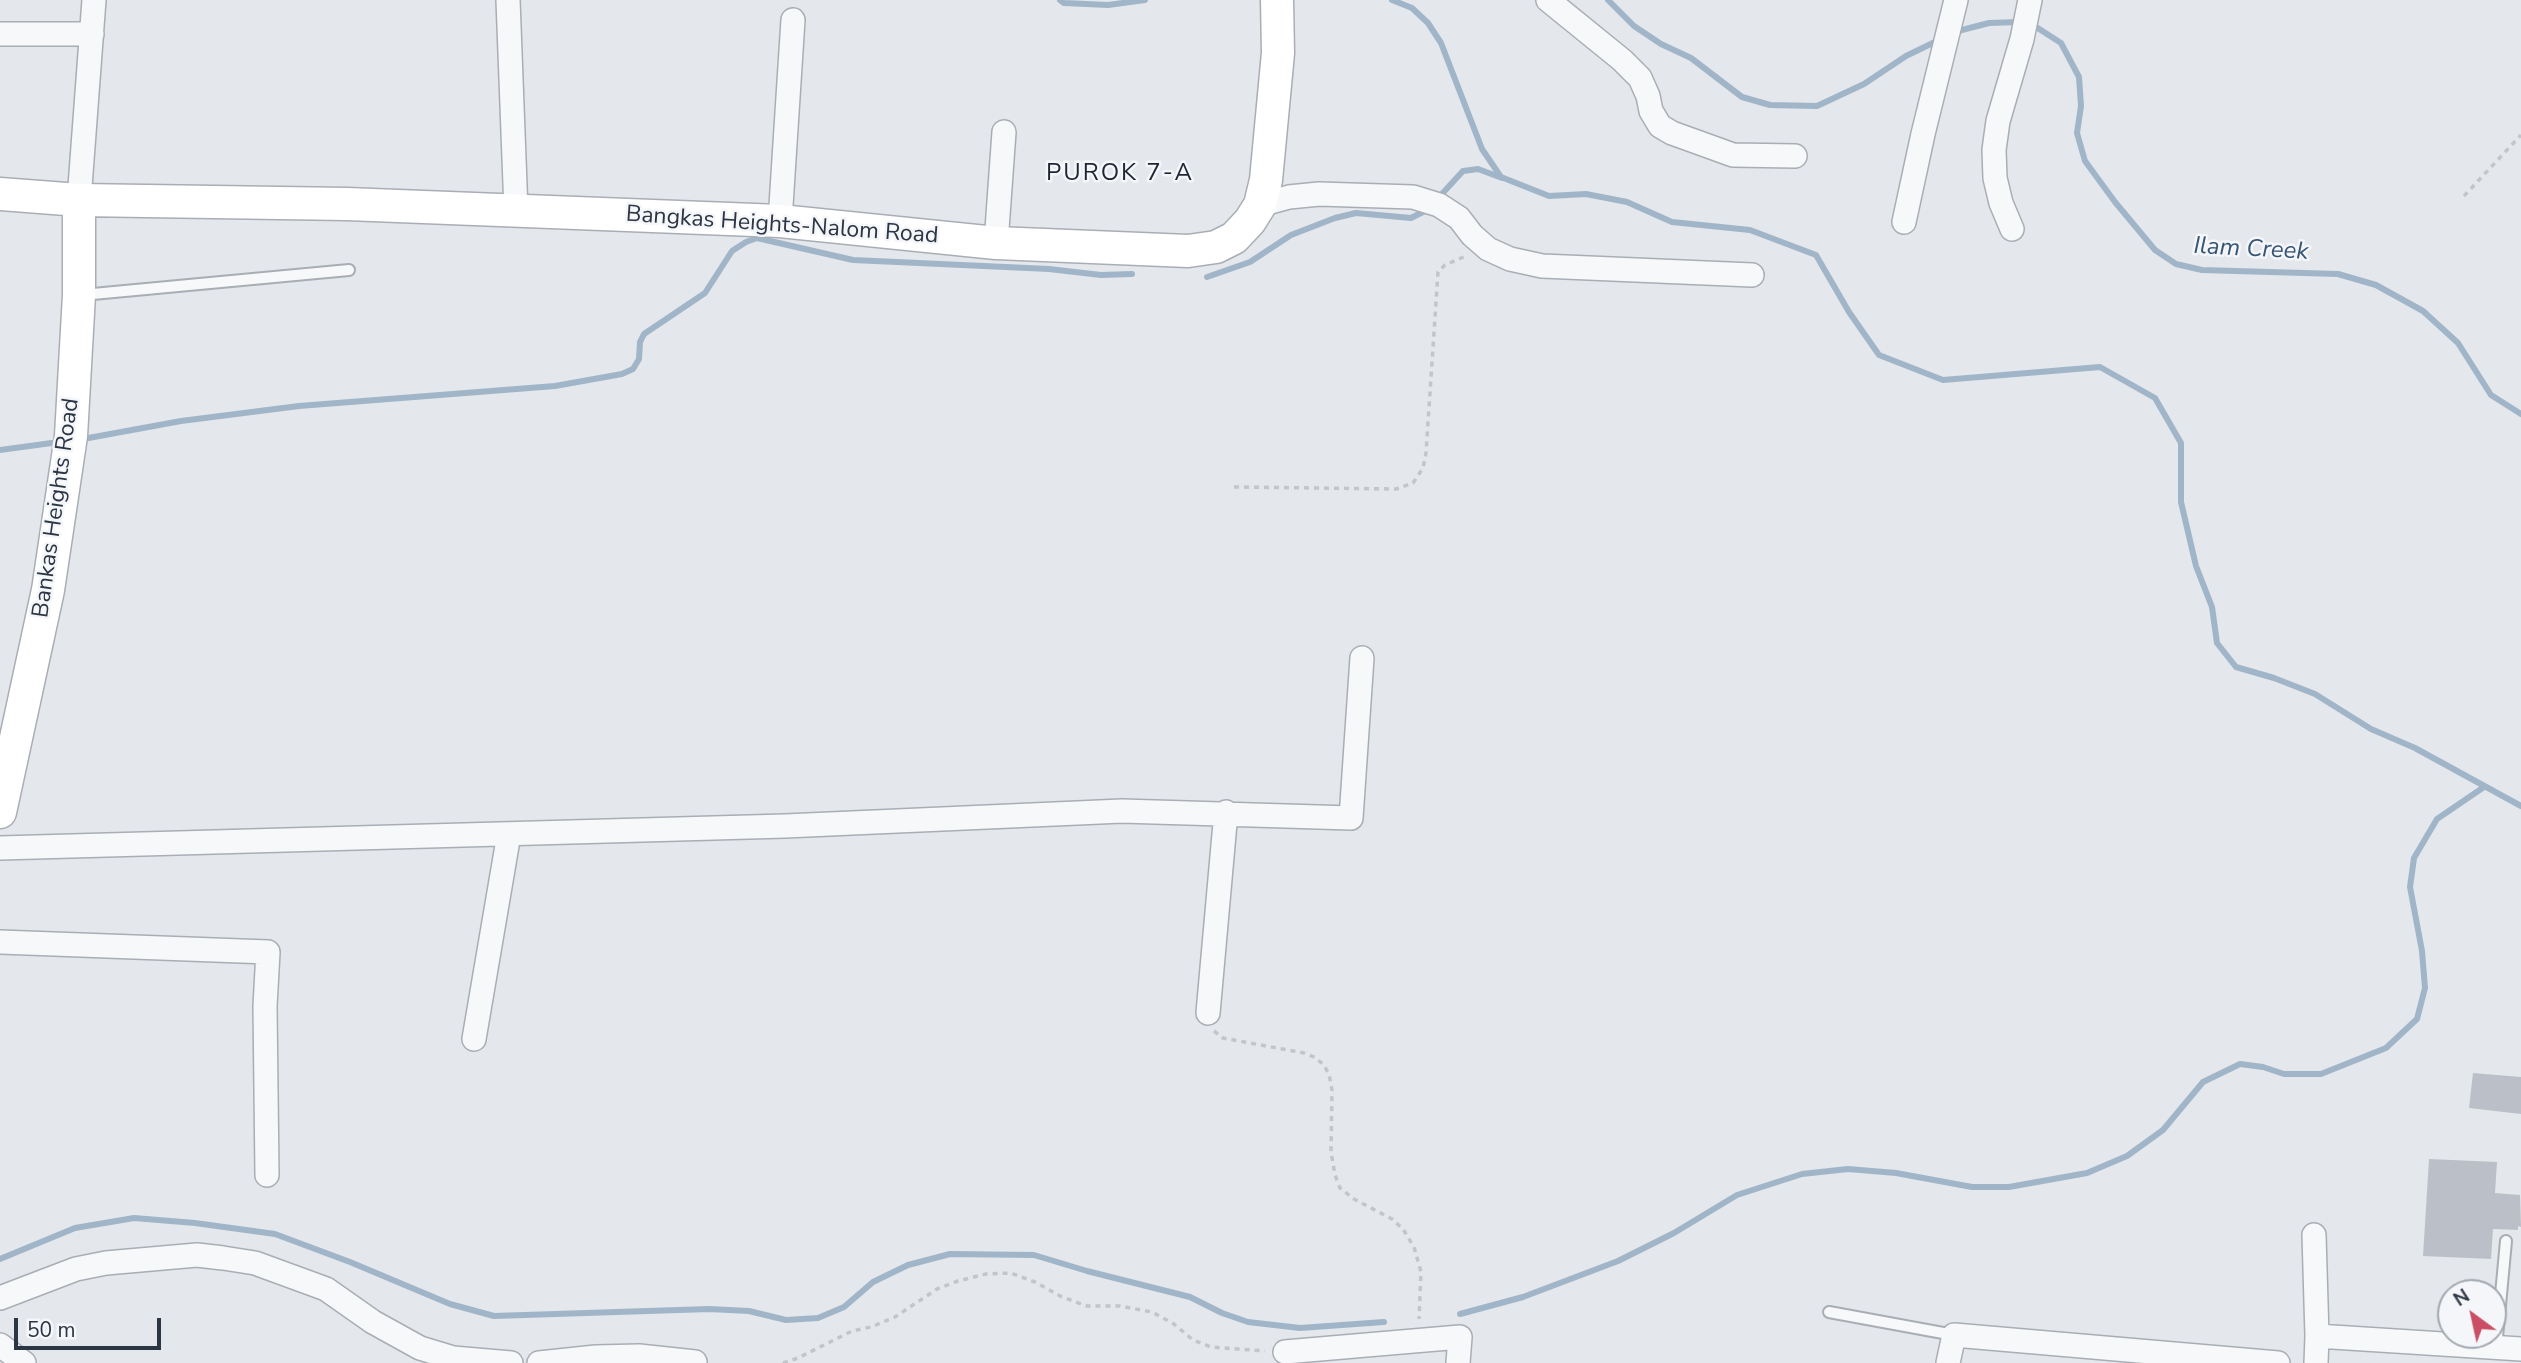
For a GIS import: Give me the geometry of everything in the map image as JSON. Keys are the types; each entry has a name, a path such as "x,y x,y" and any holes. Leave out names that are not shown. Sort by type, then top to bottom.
{"street":[{"path":"79,200 94,0"},
{"path":"508,0 516,211"},
{"name":"Bangkas Heights-Nalom Road","path":"0,194 79,200 334,204 780,221 996,243 1188,251 1216,247 1234,238 1251,221 1260,205 1271,143 1278,53 1277,0"},
{"path":"1548,0 1640,78 1651,111 1660,126 1733,155 1796,156"},
{"path":"1904,222 1956,0"},
{"path":"2012,229 2001,203 1995,177 1994,150 1998,121 2022,39 2030,0"},
{"path":"780,221 793,20"},
{"path":"0,34 92,34"},
{"path":"996,243 1004,132"},
{"path":"1260,205 1289,197 1319,194 1413,198 1439,205 1459,218 1488,249 1510,259 1542,266 1752,275"},
{"name":"Bankas Heights Road","path":"2,792 48,590 71,436 79,295 79,200"},
{"path":"0,848 785,826 1122,811 1351,818 1362,657"},
{"path":"1208,1013 1226,813"},
{"path":"474,1039 509,834"},
{"path":"0,942 268,952 265,1006 267,1175"},
{"path":"2314,1235 2316,1363"},
{"path":"0,1298 76,1269 106,1263 198,1255 223,1258 255,1263 326,1289 391,1334 420,1348 453,1358 511,1363"},
{"path":"1948,1363 1954,1335 2277,1363"},
{"path":"2317,1336 2437,1344"},
{"path":"1285,1352 1460,1337 1458,1363"},
{"path":"0,1345 24,1363"},
{"path":"539,1363 618,1356 695,1362"}],"lane":[{"path":"79,295 349,270"},
{"path":"2503,1279 2507,1241"},
{"path":"1829,1312 1954,1335"}],"path":[{"path":"2464,196 2521,135"},
{"path":"1234,486 1396,489 1413,483 1423,468 1426,453 1438,272 1445,265 1488,249"},
{"path":"1208,1013 1209,1023 1223,1038 1304,1053 1323,1064 1329,1074 1332,1090 1331,1152 1340,1188 1354,1199 1391,1219 1403,1230 1414,1247 1421,1272 1418,1341"},
{"path":"783,1363 798,1359 852,1331 895,1317 937,1289 986,1274 1011,1273 1087,1306 1120,1306 1152,1312 1174,1324 1193,1340 1212,1348 1285,1352"}],"building":[{"path":"2473,1073 2521,1077 2521,1114 2469,1108"},
{"path":"2429,1159 2497,1162 2495,1193 2520,1195 2521,1227 2518,1226 2518,1230 2493,1229 2491,1259 2423,1256"}],"waterway":[{"path":"1060,0 1064,3 1108,5 1145,0"},
{"path":"1392,0 1412,8 1428,23 1441,43 1482,149 1501,177 1549,196 1586,194 1627,202 1672,222 1750,230 1816,255 1849,312 1879,355 1943,380 2100,367 2155,398 2181,443 2181,502 2196,566 2212,607 2217,643 2236,667 2315,694 2371,729 2415,748 2521,806"},
{"name":"Ilam Creek","path":"1608,0 1634,26 1661,44 1691,58 1742,97 1770,105 1817,106 1864,84 1906,56 1941,39"},
{"name":"Ilam Creek","path":"1958,31 1989,23 2019,22"},
{"name":"Ilam Creek","path":"2033,25 2061,43 2079,77 2081,106 2077,133 2085,161 2155,250 2176,264 2202,270 2338,274 2376,285 2423,311 2458,343 2491,395 2521,414"},
{"path":"1440,196 1463,171 1478,169 1502,178"},
{"path":"1207,277 1250,262 1291,235 1335,218 1356,213 1411,218 1429,209"},
{"path":"83,439 181,421 299,406 555,386 622,374 633,369 639,359 640,342 644,334 705,293 732,251 757,238 853,260 1049,269 1101,275 1132,274"},
{"path":"0,450 59,442"},
{"path":"1460,1314 1523,1297 1618,1261 1674,1233 1737,1195 1802,1174 1848,1169 1896,1173 1972,1187 2009,1187 2087,1173 2127,1156 2163,1130 2203,1082 2240,1064 2263,1067 2284,1074 2321,1074 2386,1048 2417,1019 2425,988 2422,951 2410,887 2414,858 2437,819 2484,787"},
{"path":"0,1259 75,1228 134,1218 275,1234 450,1304 494,1316 709,1309 749,1311 786,1320 818,1318 844,1307 873,1282 908,1265 950,1254 1034,1255 1190,1297 1248,1322 1300,1328 1384,1322"}],"district":[{"name":"PUROK 7-A","path":"1120,174"}]}
